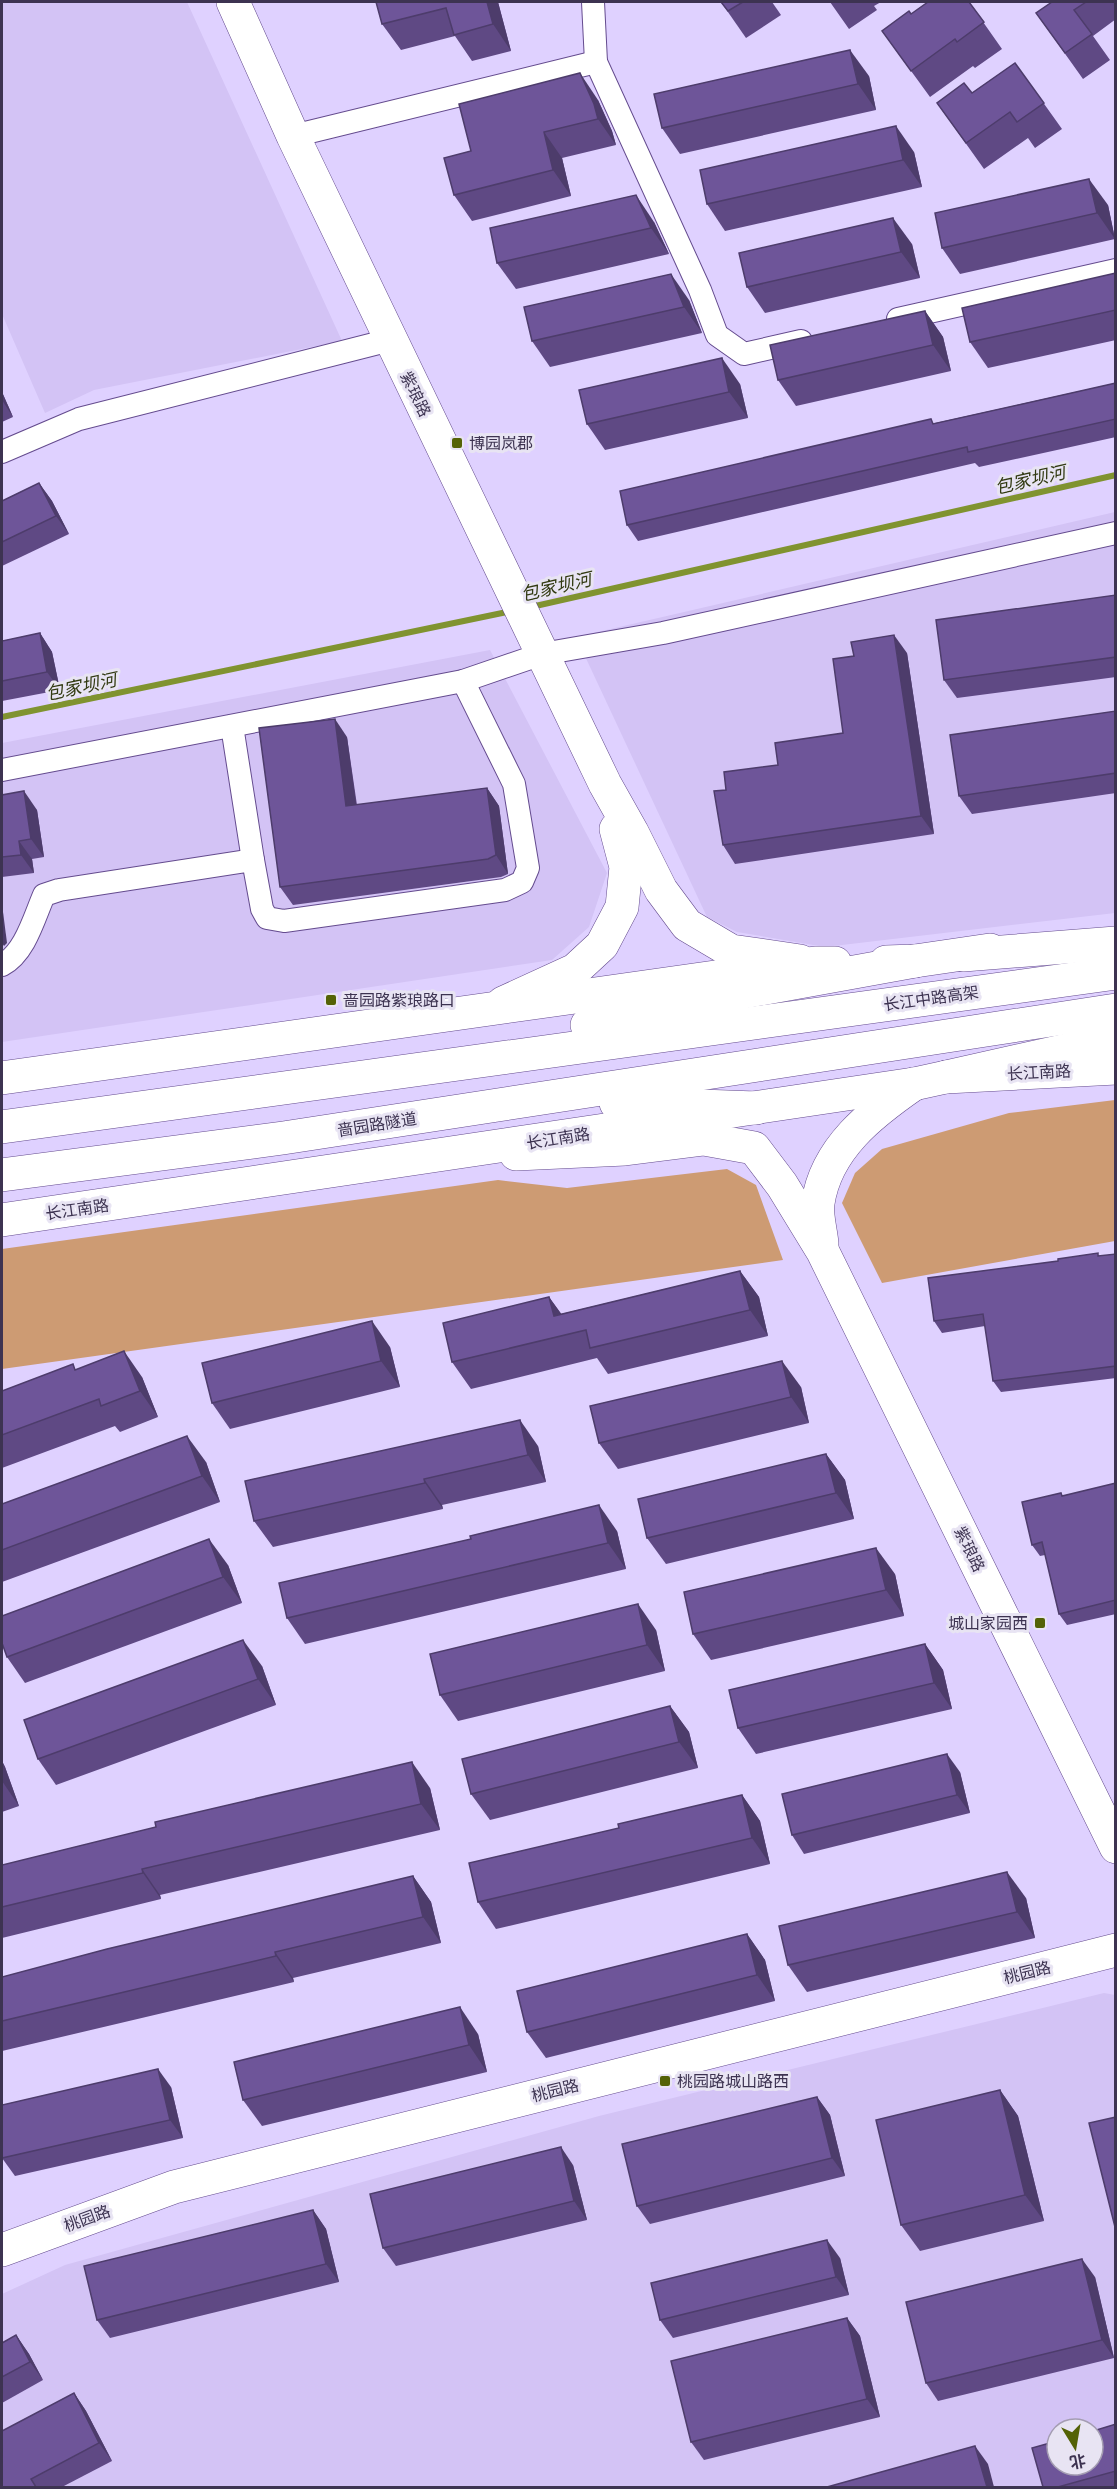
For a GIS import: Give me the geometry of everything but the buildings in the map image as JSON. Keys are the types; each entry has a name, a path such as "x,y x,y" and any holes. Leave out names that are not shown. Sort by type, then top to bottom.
{"main road":[{"name":"紫琅路","path":"233,2 293,136 390,340 605,784"},
{"path":"605,784 661,890 687,925 731,951 815,963"},
{"path":"489,1010 575,970 602,945 622,907 627,867 605,784"},
{"path":"963,955 1116,926"},
{"path":"2,1126 158,1088 541,1034 727,995 915,961 1116,943"},
{"path":"2,1078 815,963 915,961"},
{"name":"长江中路高架","path":"2,1126 1116,973"},
{"name":"啬园路隧道","path":"2,1175 283,1138 752,1068 1116,1010"},
{"path":"946,1077 1116,1039"},
{"name":"长江南路","path":"2,1220 449,1155 946,1077 1116,1068"},
{"path":"823,1252 818,1204 826,1170 849,1138 883,1106 914,1083"},
{"path":"283,1138 610,1103 756,1108"},
{"name":"紫琅路","path":"449,1155 562,1153 625,1149 704,1139 754,1148 782,1185 823,1252 1116,1847"},
{"name":"桃园路","path":"2,2250 174,2187 1116,1950"}],"street":[{"path":"593,2 596,62 695,280 717,335 744,354 825,336"},
{"path":"293,136 596,62"},
{"path":"883,322 1116,270"},
{"path":"2,453 79,419 390,340"},
{"path":"2,770 463,681 542,654 663,633 1116,533"},
{"path":"232,726 253,860 262,909 267,918 284,921 505,890 522,882 528,868 514,784 463,681"},
{"path":"2,965 12,960 28,932 44,895 59,890 253,860"}],"shaded area":[{"path":"2,2 187,2 342,341 94,390 45,413 2,314"},
{"path":"1115,512 1115,913 825,947 737,932 707,917 576,637"},
{"path":"490,650 607,873 589,927 552,960 2,1042 2,743"},
{"path":"1115,1100 1115,1241 882,1283 842,1203 855,1173 882,1149 1009,1113"},
{"path":"727,1169 756,1185 783,1260 2,1369 2,1249 498,1180 567,1188"},
{"path":"1104,1993 1115,1995 1115,2487 2,2487 2,2294 65,2265 599,2116"}],"waterway":[{"name":"包家坝河","path":"531,607 1116,475"},
{"name":"包家坝河","path":"2,717 512,611"}],"place":[{"name":"博园岚郡","path":"457,443"},
{"name":"啬园路紫琅路口","path":"331,1000"},
{"name":"城山家园西","path":"1040,1623"},
{"name":"桃园路城山路西","path":"665,2081"}]}
